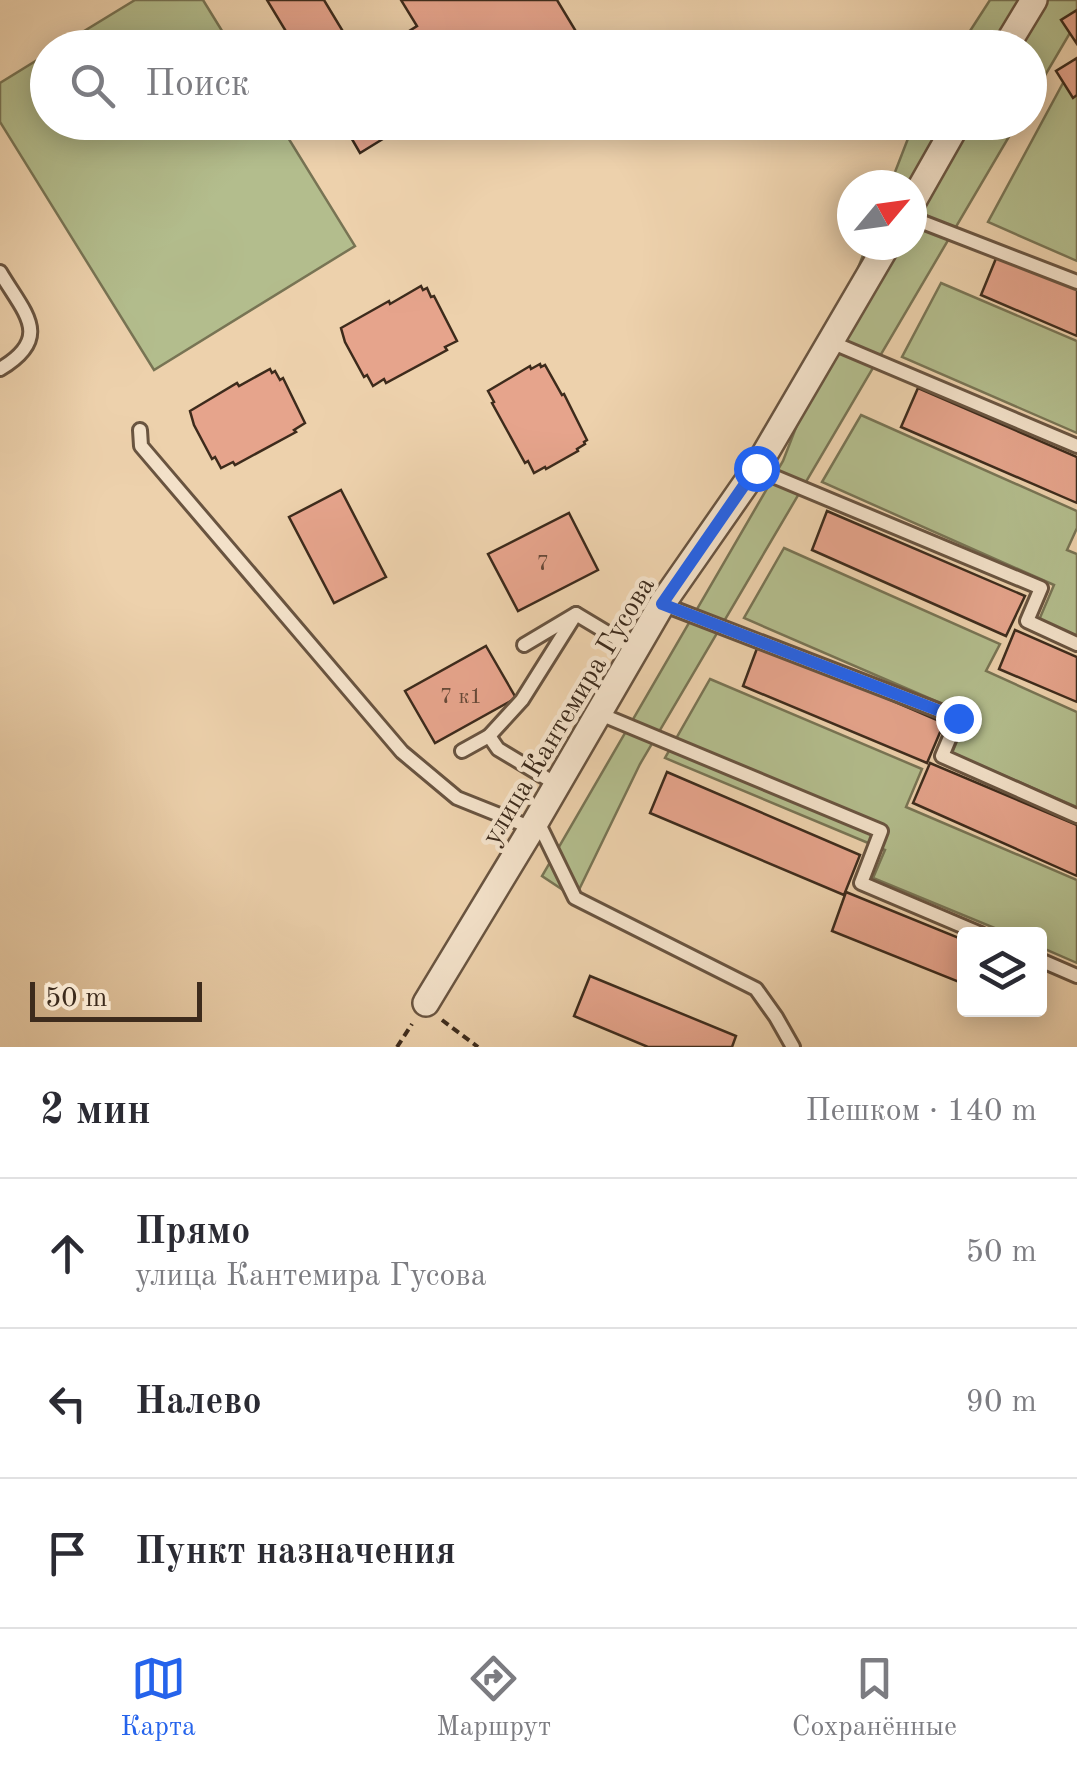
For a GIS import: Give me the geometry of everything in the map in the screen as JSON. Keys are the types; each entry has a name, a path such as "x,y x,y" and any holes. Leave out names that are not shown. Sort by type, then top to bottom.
{"street":[{"path":"1016,30 1034,0"},
{"path":"927,177 948,140"},
{"name":"улица Кантемира Гусова","path":"425,1004 662,604 756,468 878,260"}],"lane":[{"path":"927,224 1077,282"},
{"path":"0,272 32,325 30,342 0,369"},
{"path":"830,342 1077,446"},
{"path":"140,430 141,446 402,752 457,798 535,824 576,898 756,989 793,1047"},
{"path":"756,468 1041,588 1026,622 1077,644"},
{"path":"662,604 958,718 942,756 1077,816"},
{"path":"576,614 636,650"},
{"path":"524,645 576,614"},
{"path":"462,751 489,736 522,700 576,614"},
{"path":"600,714 881,830 861,883 965,927"},
{"path":"489,736 498,749 556,784"},
{"path":"1047,963 1077,976"}],"path":[{"path":"397,1047 425,1004 478,1047"}],"green space":[{"path":"135,0 203,0 222,30 86,30"},
{"path":"990,0 1077,0 1077,21 1047,72 1047,30 971,30"},
{"path":"30,64 30,140 290,140 355,246 154,370 0,122 0,83"},
{"path":"1063,83 1077,88 1077,261 988,222 1032,140 1047,140 1047,113"},
{"path":"907,140 1007,140 640,764 575,898 542,876 783,461 861,260 927,260 927,170 896,170"},
{"path":"941,283 1077,341 1077,433 902,357"},
{"path":"861,415 1077,511 1077,528 1067,550 1077,554 1077,637 1039,620 1054,585 822,482"},
{"path":"784,548 1000,644 986,671 1077,712 1077,807 952,753 968,715 744,618"},
{"path":"710,679 922,769 906,807 1077,880 1077,963 1047,950 1047,927 992,927 873,878 885,850 665,758"}],"building":[{"path":"267,0 324,0 342,30 285,30"},
{"path":"401,0 557,0 575,30 411,30 417,26"},
{"path":"1077,10 1077,44 1061,20"},
{"path":"1077,58 1077,95 1073,98 1056,71"},
{"path":"352,140 381,140 360,153"},
{"path":"997,256 1077,289 1077,336 981,295"},
{"path":"421,286 434,296 457,341 386,383 384,379 373,386 367,375 364,377 341,328"},
{"path":"545,365 564,394 587,440 578,451 534,473 488,391"},
{"path":"270,369 280,380 283,378 305,423 296,432 235,465 233,462 221,468 215,457 212,459 190,411"},
{"path":"918,388 1077,457 1077,503 901,427"},
{"path":"341,490 386,577 334,603 289,517"},
{"path":"827,511 1025,596 1006,636 812,550"},
{"path":"569,513 598,570 518,611 488,554"},
{"path":"1015,630 1077,657 1077,702 999,669"},
{"path":"759,643 944,723 927,763 743,686"},
{"path":"486,646 516,698 435,743 405,691"},
{"path":"930,763 1077,825 1077,876 913,803"},
{"path":"667,772 860,855 844,895 650,813"},
{"path":"846,892 957,937 957,981 832,931"},
{"path":"590,976 736,1036 732,1047 648,1047 574,1016"}],"route":[{"path":"756,468 662,604 958,718"}]}
